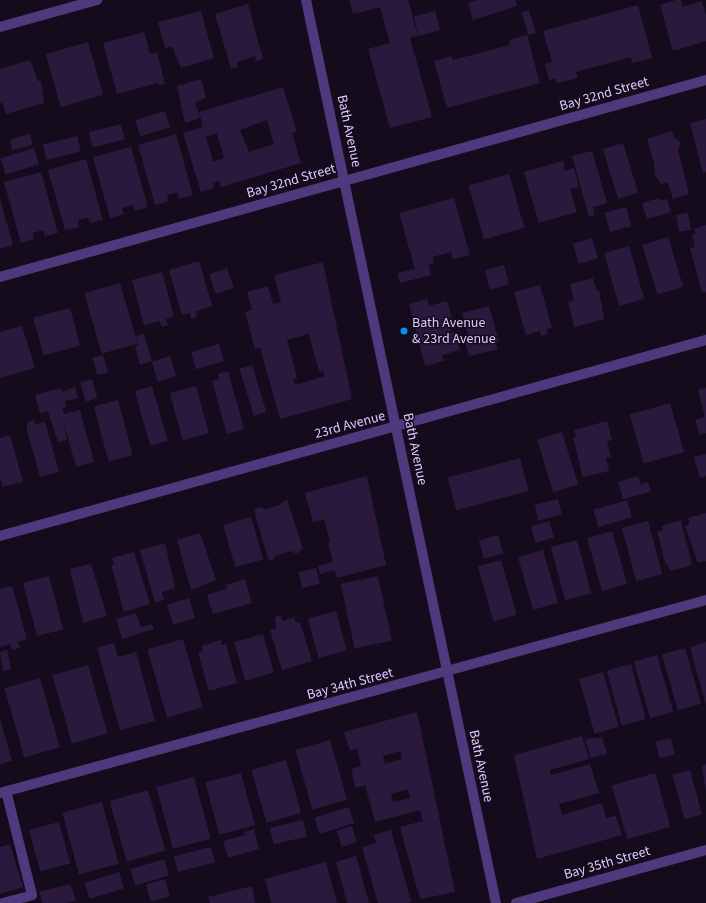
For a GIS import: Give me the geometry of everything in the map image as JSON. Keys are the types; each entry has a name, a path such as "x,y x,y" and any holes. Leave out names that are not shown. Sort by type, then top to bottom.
{"street":[{"path":"0,27 97,0"},
{"name":"Bath Avenue","path":"306,0 346,180 396,427 496,903"},
{"name":"Bay 32nd Street","path":"0,277 706,80"},
{"name":"23rd Avenue","path":"0,536 706,340"},
{"name":"Bay 34th Street","path":"3,792 447,672 706,600"},
{"path":"3,792 32,895 3,903"},
{"name":"Bay 35th Street","path":"516,903 706,850"}],"building":[{"path":"349,0 408,0 418,36 410,38 432,117 390,128 368,49 390,43 380,7 353,14"},
{"path":"478,0 515,0 517,6 473,20 468,3"},
{"path":"681,0 683,7 702,1 706,16 706,41 673,51 660,5"},
{"path":"248,4 263,59 256,61 255,56 237,62 238,67 231,69 215,14"},
{"path":"638,5 652,58 632,63 631,57 576,72 578,78 557,83 556,78 549,80 545,64 552,62 543,31"},
{"path":"529,10 536,33 528,35 521,12"},
{"path":"201,11 214,58 181,68 172,46 165,48 158,22"},
{"path":"435,11 440,30 419,36 414,17"},
{"path":"144,32 150,54 157,52 165,84 159,85 158,83 117,94 103,43"},
{"path":"527,35 540,83 447,108 434,61 452,56 453,60 510,45 509,40"},
{"path":"88,42 103,95 61,107 46,54"},
{"path":"30,60 38,81 41,81 44,103 6,114 3,104 0,102 0,69"},
{"path":"201,79 206,98 195,102 200,118 185,123 177,86"},
{"path":"283,87 297,132 292,133 301,163 221,187 219,181 213,183 214,188 201,192 183,133 203,127 199,112","holes":["267,120 274,144 249,152 240,130","217,133 224,158 213,162 206,137"]},
{"path":"165,111 170,127 140,136 135,120"},
{"path":"706,119 706,172 703,173 690,123"},
{"path":"121,124 125,140 93,148 89,132"},
{"path":"672,131 674,138 681,142 678,150 689,194 673,199 668,182 661,184 655,175 654,163 647,139"},
{"path":"30,134 33,145 13,150 10,139"},
{"path":"176,134 193,195 179,199 177,192 167,195 168,202 155,205 138,145"},
{"path":"77,136 81,152 47,160 43,144"},
{"path":"623,143 638,193 618,199 603,149"},
{"path":"131,147 148,207 135,211 133,205 122,208 124,214 110,218 93,157"},
{"path":"34,148 39,164 5,174 1,158"},
{"path":"592,151 607,203 593,207 595,215 589,217 572,156"},
{"path":"86,159 103,220 90,223 88,218 78,220 79,227 65,230 48,170"},
{"path":"563,161 565,171 574,168 579,187 570,189 577,212 539,223 524,172"},
{"path":"41,172 58,233 45,236 43,230 32,233 34,239 21,243 4,182"},
{"path":"509,174 524,228 484,239 469,186"},
{"path":"454,198 470,255 453,259 451,252 432,257 434,263 428,265 431,275 400,283 397,273 415,269 399,213"},
{"path":"659,198 660,201 667,199 671,212 647,219 642,203"},
{"path":"0,199 13,245 0,249"},
{"path":"626,207 631,226 610,232 605,213"},
{"path":"688,213 691,230 679,232 676,215"},
{"path":"706,225 706,292 702,293 690,248 695,247 692,235 696,234 694,229"},
{"path":"668,237 683,287 657,295 642,245"},
{"path":"592,238 598,258 579,264 573,244"},
{"path":"629,246 644,299 619,306 604,253"},
{"path":"199,261 212,306 196,311 197,317 191,319 190,313 182,315 169,270"},
{"path":"323,262 352,399 280,419 260,347 255,349 245,312 252,310 247,292 268,286 273,304 281,302 274,275","holes":["309,334 319,372 323,371 325,376 295,385 293,380 297,378 287,340"]},
{"path":"504,265 509,284 490,289 485,270"},
{"path":"227,268 234,288 216,294 209,274"},
{"path":"162,272 174,317 166,319 168,325 162,327 160,321 144,325 132,280"},
{"path":"593,278 597,291 599,290 604,319 574,327 568,302 574,301 570,284"},
{"path":"120,283 137,344 102,354 84,293"},
{"path":"540,285 552,328 546,329 548,334 541,336 540,331 526,335 514,292"},
{"path":"427,299 429,306 447,301 453,323 449,324 451,333 455,332 460,350 442,355 444,361 425,366 409,304"},
{"path":"489,306 499,342 496,343 498,349 469,356 466,343 470,342 462,313"},
{"path":"70,308 80,346 43,356 33,318"},
{"path":"22,326 35,368 0,378 0,332"},
{"path":"144,334 152,361 140,365 135,346 138,345 136,336"},
{"path":"219,344 224,361 196,369 191,352"},
{"path":"103,355 108,372 97,375 92,358"},
{"path":"170,356 176,376 158,382 152,362"},
{"path":"252,365 266,412 254,416 240,369"},
{"path":"228,371 244,429 227,434 212,381 219,379 218,374"},
{"path":"92,379 97,398 86,401 80,382"},
{"path":"152,386 168,441 150,446 135,391"},
{"path":"196,386 209,433 183,440 170,393"},
{"path":"75,387 78,398 65,401 66,407 62,408 64,414 80,410 94,462 76,467 63,419 67,440 58,442 48,411 40,413 35,395 61,388 62,392"},
{"path":"706,388 706,433 700,435 695,420 705,417 698,390"},
{"path":"118,400 133,455 109,462 94,406"},
{"path":"670,403 684,452 644,464 630,415"},
{"path":"34,420 35,425 44,422 46,425 59,472 40,477 27,431 27,422"},
{"path":"607,421 612,440 607,441 611,457 606,458 609,471 583,477 573,437 576,437 574,430"},
{"path":"562,432 578,485 553,492 537,440"},
{"path":"10,435 23,482 3,487 0,477 0,438"},
{"path":"706,454 706,476 700,478 694,457"},
{"path":"520,458 529,491 456,510 448,477"},
{"path":"367,476 386,565 337,578 335,570 320,574 318,566 333,562 328,543 330,543 324,519 313,522 305,493"},
{"path":"638,476 641,484 648,482 651,492 623,499 618,482"},
{"path":"287,499 303,549 296,554 292,551 277,555 271,561 268,559 254,510 259,507 267,509 279,505"},
{"path":"558,499 562,515 539,520 535,505"},
{"path":"627,500 632,517 598,527 593,510"},
{"path":"706,513 706,561 698,563 685,526 690,524 688,518"},
{"path":"251,517 263,559 235,567 223,525"},
{"path":"681,520 692,565 670,571 668,564 666,565 657,532 663,530 661,526"},
{"path":"549,521 554,537 536,543 531,527"},
{"path":"648,521 662,574 636,581 622,528"},
{"path":"612,531 627,584 602,591 587,538"},
{"path":"200,533 216,580 191,590 177,540"},
{"path":"498,535 503,553 484,559 479,541"},
{"path":"577,540 591,593 565,600 551,547"},
{"path":"165,543 175,588 162,592 164,600 155,602 140,550"},
{"path":"543,550 558,603 533,610 518,557"},
{"path":"134,552 150,604 124,612 111,565 114,565 112,558"},
{"path":"501,560 517,615 494,621 478,567"},
{"path":"91,564 107,616 83,623 70,569"},
{"path":"316,568 320,584 302,588 299,572"},
{"path":"49,576 63,629 37,636 23,583"},
{"path":"378,576 392,641 355,648 341,584"},
{"path":"245,579 252,603 213,614 207,595 227,589 226,585"},
{"path":"12,586 27,639 18,642 20,648 12,650 10,644 1,647 0,644 0,589"},
{"path":"189,598 195,618 173,625 167,605"},
{"path":"336,611 347,651 319,658 308,619"},
{"path":"136,613 141,627 152,624 154,629 122,639 116,619"},
{"path":"281,616 283,621 294,617 296,623 300,622 312,661 282,670 270,630 276,629 275,617"},
{"path":"263,634 274,672 245,681 234,642"},
{"path":"183,639 203,707 167,717 147,649"},
{"path":"221,640 222,645 226,644 237,683 209,691 198,652 203,651 201,646"},
{"path":"706,642 706,705 690,647"},
{"path":"114,643 118,657 136,652 155,721 120,730 97,648"},
{"path":"685,648 701,704 678,710 662,655"},
{"path":"7,650 11,669 3,671 0,652"},
{"path":"657,655 673,712 650,718 634,662"},
{"path":"631,664 646,719 622,726 607,670"},
{"path":"88,665 108,733 72,743 52,675"},
{"path":"603,672 619,727 595,734 579,679"},
{"path":"40,678 60,747 24,757 4,688"},
{"path":"417,712 455,892 420,899 400,827 423,821 420,810 375,822 365,785 356,788 351,769 361,766 357,748 350,751 344,732","holes":["400,751 402,759 385,764 383,756","408,789 410,798 393,802 391,794"]},
{"path":"0,719 12,761 0,764"},
{"path":"582,736 589,759 550,770 551,775 590,764 599,793 559,804 562,815 602,803 606,818 616,816 622,835 537,859 514,755"},
{"path":"596,737 596,739 602,737 607,754 591,758 585,740"},
{"path":"671,738 675,755 659,758 655,742"},
{"path":"330,740 347,800 312,810 295,750"},
{"path":"286,760 301,813 267,823 251,770"},
{"path":"706,764 706,792 702,766"},
{"path":"690,770 702,814 685,819 673,775"},
{"path":"241,773 255,825 219,835 205,783"},
{"path":"655,773 670,827 627,839 612,785"},
{"path":"194,777 211,839 173,849 156,787"},
{"path":"148,790 165,851 127,862 110,801"},
{"path":"102,802 119,864 79,874 62,813"},
{"path":"349,807 354,823 320,834 315,818"},
{"path":"303,820 307,837 274,844 270,828"},
{"path":"59,822 70,864 40,872 29,830"},
{"path":"352,826 357,842 342,847 337,831"},
{"path":"254,829 259,849 228,858 223,841 245,835 244,832"},
{"path":"391,830 411,902 407,903 378,903 362,847 376,843 374,835"},
{"path":"10,844 23,887 0,894 0,847"},
{"path":"211,847 215,863 178,872 174,856"},
{"path":"356,856 369,903 347,903 336,862"},
{"path":"164,859 169,875 135,885 131,869"},
{"path":"326,862 337,903 271,903 265,879"},
{"path":"119,872 124,888 90,899 85,883"},
{"path":"165,879 170,896 151,902 146,885"},
{"path":"70,884 76,900 67,903 43,903 39,892"},
{"path":"252,886 255,903 210,903 208,897"}],"place":[{"name":"Bath Avenue & 23rd Avenue","path":"404,331"}]}
